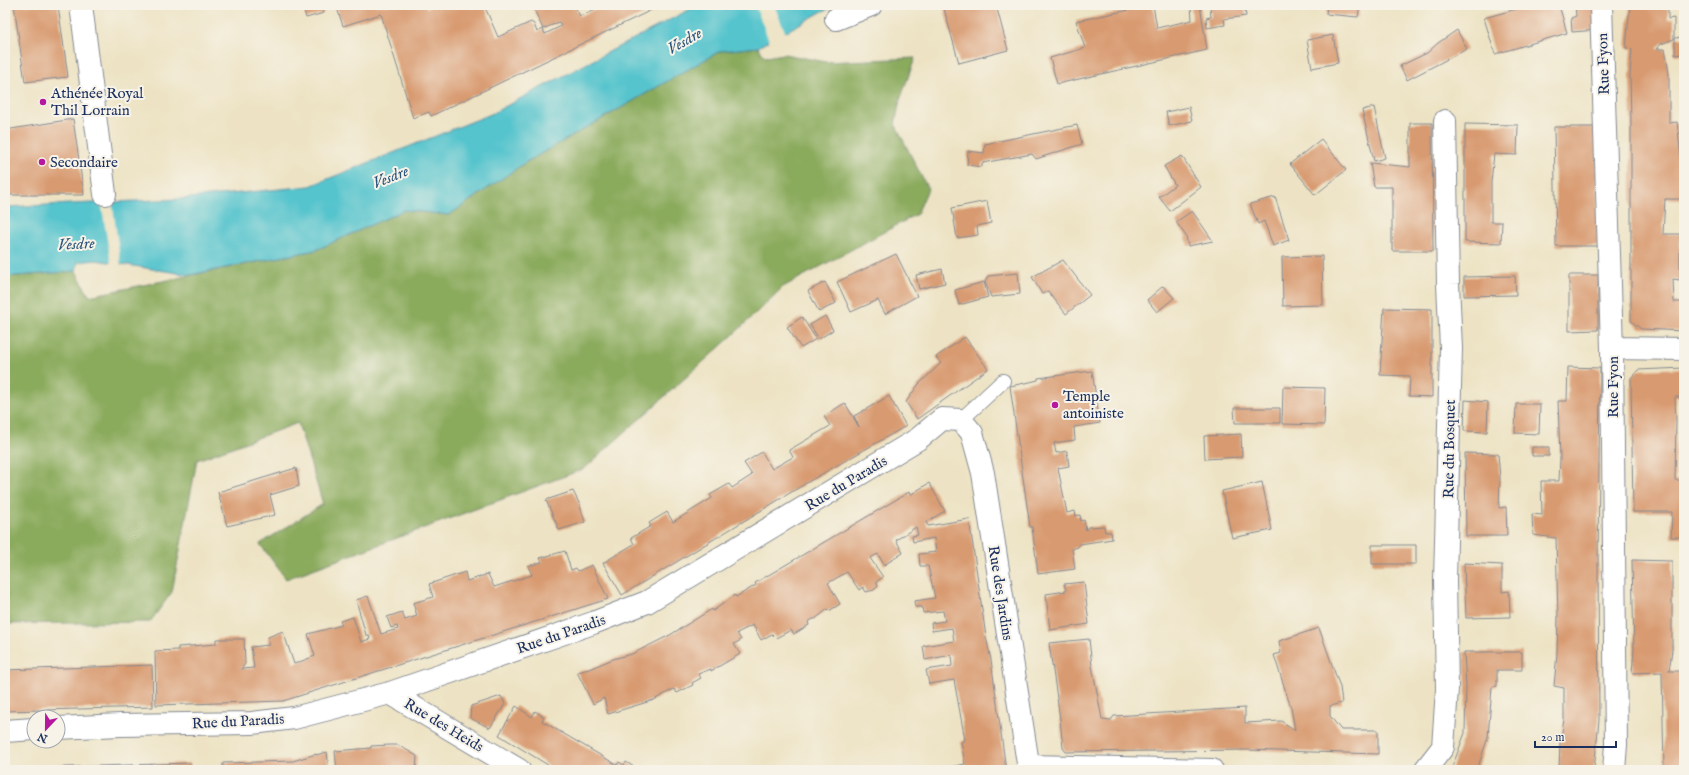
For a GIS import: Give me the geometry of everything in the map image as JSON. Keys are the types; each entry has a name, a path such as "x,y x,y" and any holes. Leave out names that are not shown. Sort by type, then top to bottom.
{"street":[{"path":"81,5 105,194"},
{"path":"836,19 871,5"},
{"name":"Rue Fyon","path":"1601,5 1612,348 1616,738 1614,770"},
{"name":"Rue du Bosquet","path":"1425,770 1443,747 1446,689 1445,580 1451,348 1448,284 1445,121"},
{"path":"1612,348 1684,349"},
{"name":"Rue du Paradis","path":"66,728 120,725 252,723 294,718 390,693 594,623 647,602 918,439 942,419 961,420"},
{"name":"Rue des Jardins","path":"961,420 972,433 983,473 1029,768"},
{"name":"Rue des Heids","path":"390,693 519,770"},
{"path":"5,731 26,730"},
{"path":"1029,768 1212,770"}],"lane":[{"path":"961,420 1003,381"}],"green space":[{"path":"758,47 765,57 784,54 826,62 915,58 900,100 895,124 928,189 917,214 783,287 733,335 584,469 286,579 260,544 323,504 298,423 197,460 172,592 150,622 5,624 5,277 76,271 89,296 316,250 404,210 449,215 523,164 720,51"}],"water":[{"name":"Vesdre","path":"698,5 840,5 823,11 758,47 720,51 523,164 449,215 404,210 316,250 190,275 96,260 78,262 76,271 5,277 5,207 180,199 310,186 491,114"}],"pier":[{"path":"755,5 774,5 786,34 770,43"},
{"path":"112,200 121,266 111,264 101,201"}],"building":[{"path":"14,5 58,5 68,77 25,82"},
{"path":"309,5 321,5 324,13 306,18 303,7"},
{"path":"336,5 425,5 427,8 434,5 484,5 498,37 531,22 534,24 537,32 543,29 532,5 574,5 580,16 604,5 662,5 431,116 429,112 413,118 381,14 343,26","holes":["559,22 561,26 545,34 543,29"]},
{"path":"943,5 996,5 1008,50 959,63"},
{"path":"1153,5 1157,28 1192,20 1191,5 1200,5 1207,50 1057,84 1050,58 1085,48 1076,21"},
{"path":"1210,5 1244,5 1246,16 1224,19 1225,25 1207,28 1206,18 1211,17"},
{"path":"1327,5 1360,5 1358,17 1326,14"},
{"path":"1531,5 1559,5 1567,33 1495,54 1484,18"},
{"path":"1575,5 1598,5 1598,30 1572,32 1571,18 1576,16"},
{"path":"1630,5 1668,5 1668,19 1674,18 1674,39 1661,44 1657,49 1665,49 1669,74 1669,123 1677,122 1684,184 1684,199 1665,199 1663,234 1680,234 1680,280 1673,279 1674,302 1684,302 1684,331 1641,329 1631,321 1630,74 1632,49 1626,48"},
{"path":"1457,30 1467,49 1407,80 1400,66 1427,53 1438,43"},
{"path":"1333,35 1338,63 1312,68 1307,40"},
{"path":"1684,37 1684,54 1675,55 1675,38"},
{"path":"1189,107 1192,121 1169,126 1166,112"},
{"path":"1374,107 1385,158 1374,161 1362,110"},
{"name":"Secondaire","path":"73,119 84,195 5,195 5,130"},
{"path":"1410,123 1432,123 1433,251 1392,251 1392,187 1374,187 1370,163 1410,167"},
{"path":"1465,124 1518,125 1517,155 1494,154 1491,182 1491,222 1502,222 1501,243 1465,242"},
{"path":"1077,125 1082,144 1036,159 1032,154 982,163 982,167 967,165 968,151 984,153 985,144"},
{"path":"1554,127 1597,127 1598,246 1556,246"},
{"path":"1321,139 1346,170 1315,195 1290,164"},
{"path":"1182,156 1201,187 1170,211 1159,197 1175,185 1164,166"},
{"path":"1275,197 1289,240 1273,246 1264,221 1258,224 1250,204"},
{"path":"987,201 991,223 977,226 978,235 957,238 952,208"},
{"path":"1192,211 1213,241 1188,246 1186,236 1176,222"},
{"path":"896,254 917,296 885,314 878,300 851,312 837,282"},
{"path":"1322,256 1323,305 1283,306 1282,257"},
{"path":"1063,260 1090,295 1066,314 1048,291 1042,294 1032,277"},
{"path":"942,269 945,283 919,289 916,275"},
{"path":"1018,273 1020,294 991,297 985,282 988,276"},
{"path":"1569,275 1598,275 1598,330 1569,331"},
{"path":"1515,276 1516,295 1464,296 1464,277"},
{"path":"825,282 836,303 819,312 808,291"},
{"path":"984,282 988,297 959,305 955,290"},
{"path":"1163,286 1174,298 1157,312 1147,300"},
{"path":"1384,308 1432,309 1432,397 1409,396 1410,376 1380,375"},
{"path":"825,316 833,330 819,339 810,325"},
{"path":"802,317 816,339 801,348 787,327"},
{"path":"965,337 988,369 917,419 906,402 918,385 941,363 936,357"},
{"path":"1568,367 1600,368 1598,564 1599,720 1594,770 1559,770 1560,743 1564,720 1564,688 1554,686 1558,618 1556,538 1533,535 1532,514 1542,515 1541,481 1559,481 1560,458 1558,401 1567,401"},
{"path":"1684,368 1684,394 1680,394 1680,397 1675,397 1675,480 1684,480 1684,537 1671,537 1672,512 1633,512 1631,378 1638,370"},
{"path":"1092,371 1100,423 1074,427 1075,440 1054,443 1056,453 1067,451 1069,466 1058,468 1067,513 1075,511 1076,516 1080,515 1081,521 1084,520 1086,530 1088,527 1104,526 1105,532 1111,532 1112,539 1080,544 1078,547 1072,549 1075,569 1038,574 1010,386 1038,380 1038,378"},
{"path":"1283,387 1325,388 1324,425 1282,424"},
{"path":"889,396 906,426 808,482 622,595 603,563 634,544 631,538 651,526 649,523 667,512 673,522 712,498 710,495 729,484 732,488 752,475 744,463 762,452 772,469 793,457 789,450 830,426 824,416 845,403 859,427 854,416"},
{"path":"1465,400 1488,402 1487,432 1464,431"},
{"path":"1516,404 1540,404 1539,434 1515,433"},
{"path":"1234,408 1280,408 1280,423 1235,423"},
{"path":"1241,434 1242,457 1205,459 1204,436"},
{"path":"1532,447 1549,447 1549,456 1532,456"},
{"path":"1465,453 1498,454 1500,478 1499,508 1506,507 1507,536 1466,536"},
{"path":"296,468 299,486 270,495 275,515 227,526 218,492"},
{"path":"1262,482 1272,530 1232,538 1222,491"},
{"path":"929,483 945,511 926,522 928,526 969,519 986,637 991,660 1006,770 932,770 965,764 961,742 965,740 954,680 929,684 926,670 952,666 951,655 925,660 923,646 954,641 952,628 932,631 931,623 945,621 943,611 923,613 922,607 915,607 914,601 935,598 928,566 920,566 919,554 936,552 934,538 913,542 912,536 918,535 916,527 896,540 903,553 884,565 878,554 870,558 883,577 876,582 878,586 874,590 866,592 863,587 859,590 847,572 828,583 840,604 829,611 828,609 815,619 808,622 809,625 794,634 791,630 776,638 772,634 761,640 753,625 737,633 741,640 734,644 740,654 711,671 711,669 698,674 701,678 692,683 693,685 677,693 674,689 654,700 608,714 604,698 593,704 577,672 632,654 670,635 712,609 713,611 735,595 736,597 756,585 755,583 909,492 910,495"},
{"path":"573,491 579,503 585,522 559,530 546,500"},
{"path":"1372,545 1416,545 1416,564 1372,564"},
{"path":"565,551 571,570 576,568 578,571 592,565 608,599 283,701 156,705 155,651 178,650 178,647 216,644 216,639 244,639 245,664 241,669 254,668 251,647 269,645 268,637 283,631 294,664 315,656 308,634 342,625 340,621 353,617 361,642 370,639 369,635 366,635 356,600 368,596 381,634 398,629 397,626 391,628 387,617 402,612 405,620 417,616 413,603 433,597 429,584 465,572 467,581 488,574 494,587 532,575 528,566 542,562 540,558"},
{"path":"1632,560 1672,561 1672,650 1669,671 1684,671 1684,770 1664,770 1662,672 1632,673 1634,650"},
{"path":"1464,563 1502,565 1502,592 1509,591 1510,617 1466,618"},
{"path":"1084,582 1089,624 1050,630 1046,594 1066,591 1064,584"},
{"path":"1319,628 1340,687 1342,703 1330,706 1330,716 1341,730 1378,730 1378,754 1246,750 1066,752 1063,748 1049,643 1089,639 1092,666 1102,719 1111,720 1114,716 1245,708 1245,723 1281,721 1295,730 1291,708 1274,655 1281,653 1279,641"},
{"path":"1464,652 1522,652 1522,670 1497,670 1497,686 1492,687 1488,737 1477,770 1451,770 1465,733 1466,686"},
{"path":"152,665 153,707 26,709 26,710 5,711 5,670"},
{"path":"501,696 505,704 490,728 470,718 471,706"},
{"path":"516,706 532,717 535,711 544,717 542,721 617,765 619,762 624,765 626,762 639,770 556,770 499,735"},
{"path":"398,745 417,756 416,770 337,770 335,751 371,748 371,746"},
{"path":"327,752 329,770 223,770 223,763 293,761"},
{"path":"190,763 191,770 26,770 67,767"}],"place":[{"name":"Athénée Royal Thil Lorrain","path":"43,102"},
{"name":"Secondaire","path":"42,162"},
{"name":"Temple antoiniste","path":"1055,405"}]}
